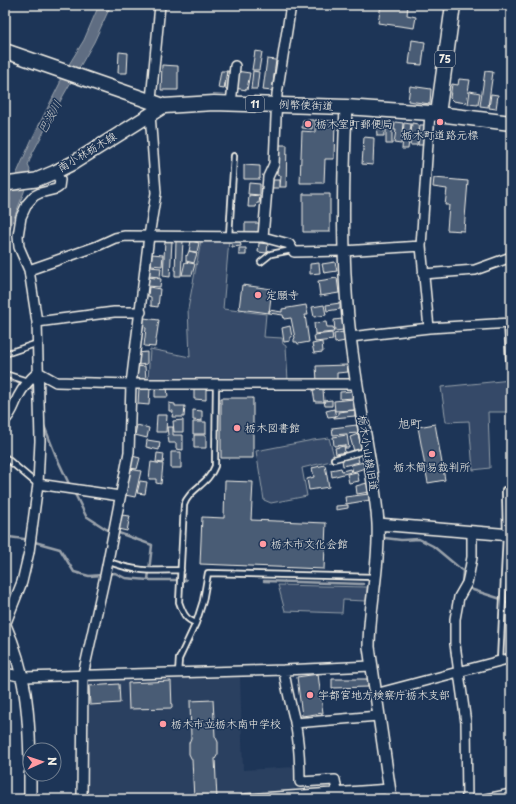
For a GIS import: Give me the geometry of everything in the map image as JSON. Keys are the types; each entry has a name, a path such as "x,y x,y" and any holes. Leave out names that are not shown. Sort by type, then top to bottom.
{"main road":[{"name":"75","path":"434,113 453,5"},
{"name":"例幣使街道","path":"5,51 81,76 151,107 231,104 346,107 434,113 511,124"},
{"name":"南小林栃木線","path":"9,184 36,180 73,163 151,107"}],"street":[{"path":"82,799 83,675 129,452 131,384 149,236 156,193 151,107 160,5"},
{"path":"263,236 268,177 274,164 276,104 291,5"},
{"path":"231,104 235,66"},
{"name":"栃木小山線旧道","path":"346,107 343,189 343,251 345,287 350,337 378,524 378,546 369,624 369,647 378,716 391,794"},
{"path":"429,328 421,246 434,113"},
{"path":"29,742 28,705 23,677 15,648 5,625 22,582 29,552 38,484 40,441 37,322 29,270 19,247 18,236 21,217 27,204 34,196 59,187 60,180 55,172"},
{"path":"29,270 124,236 263,236 289,244 294,252 343,251 421,246"},
{"path":"423,274 475,270 511,257"},
{"path":"37,322 114,312 140,312"},
{"path":"350,337 429,328 509,323"},
{"path":"38,372 56,382 131,384 357,384"},
{"path":"5,420 12,413 27,381 38,372"},
{"path":"38,484 120,496"},
{"path":"378,524 508,535"},
{"path":"467,799 466,723 460,670 455,644 455,619 459,597 467,583 469,574 472,557 472,532"},
{"path":"375,694 460,670 511,658"},
{"path":"5,673 23,677 284,670 371,666"},
{"path":"284,670 287,691 295,723 300,760 300,782 335,780 337,792"},
{"path":"295,723 378,716"},
{"path":"30,782 30,799"},
{"path":"245,799 337,792 391,794"},
{"path":"486,799 511,794"}],"lane":[{"path":"229,236 234,156"},
{"path":"261,262 271,254 292,250"},
{"path":"509,323 510,378"},
{"path":"5,354 38,343"},
{"path":"5,374 27,381"},
{"path":"196,623 187,618 183,613 180,602 184,505 190,494 206,482 212,474 215,466 216,384"},
{"path":"334,459 368,450"},
{"path":"5,457 38,484"},
{"path":"500,660 508,535 505,490 511,490"},
{"path":"106,568 118,565 144,571 181,572"},
{"path":"178,673 179,659 196,623 203,601 208,573 375,577"}],"shaded area":[{"path":"229,240 223,309 266,314 264,337 282,338 283,344 286,346 288,381 148,380 150,349 190,357 188,309 201,241"},
{"path":"511,380 511,412 488,412 490,468 473,470 469,421 446,422 441,387"},
{"path":"329,438 335,460 302,468 307,496 271,503 264,500 256,451"},
{"path":"278,585 367,587 366,601 343,600 342,613 285,611"},
{"name":"栃木市立栃木南中学校","path":"240,676 243,770 294,767 295,791 243,796 242,799 86,799 85,680"}],"water":[{"name":"巴波川","path":"99,5 111,5 94,42 32,154 28,165 30,170 24,192 5,241 5,213 10,199 10,189 31,141 60,83 60,79 84,40"}],"building":[{"path":"381,5 408,5 407,15 416,17 414,28 378,23"},
{"path":"412,40 425,42 422,65 409,64"},
{"path":"255,51 262,52 259,70 252,70"},
{"path":"119,52 128,53 127,73 118,73"},
{"path":"267,59 276,60 272,91 263,90"},
{"path":"162,65 178,66 178,90 161,90"},
{"path":"221,71 227,71 224,89 218,88"},
{"path":"227,71 234,72 231,90 225,89"},
{"path":"236,71 250,73 247,90 234,88"},
{"path":"253,71 259,72 257,89 251,89"},
{"path":"485,71 493,72 488,107 480,106"},
{"path":"459,79 470,80 466,103 453,101 450,98 452,84 458,85"},
{"path":"410,86 431,89 430,104 408,101"},
{"path":"470,91 480,93 478,105 468,104"},
{"path":"491,94 498,95 496,109 489,108"},
{"name":"栃木室町郵便局","path":"303,120 313,120 312,129 302,128"},
{"path":"315,120 335,121 334,159 325,159 324,183 300,183 302,131 315,132"},
{"path":"376,121 383,121 384,136 377,136"},
{"path":"386,122 392,122 392,144 386,144"},
{"path":"395,122 403,123 401,144 394,143 396,130 394,130"},
{"path":"404,123 411,124 408,149 402,149"},
{"path":"412,123 418,124 417,145 410,145"},
{"path":"420,125 426,125 424,145 418,145"},
{"path":"364,137 374,138 373,165 362,164"},
{"path":"278,145 287,145 286,187 280,187 281,176 277,175"},
{"path":"244,165 260,166 260,179 244,179"},
{"path":"434,178 468,181 464,231 447,230 449,205 445,205 447,189 433,187"},
{"path":"273,180 279,180 279,188 272,188"},
{"path":"249,183 260,184 260,195 248,194"},
{"path":"303,194 330,194 330,232 303,232"},
{"path":"249,195 260,196 259,203 257,203 256,207 248,207"},
{"path":"245,223 259,223 259,234 245,233"},
{"path":"165,240 172,241 170,277 163,276"},
{"path":"240,240 241,246 232,247 232,241"},
{"path":"176,241 183,241 181,276 175,276"},
{"path":"191,241 199,243 197,252 189,251"},
{"path":"259,243 268,244 267,253 258,252"},
{"path":"239,248 246,248 246,255 239,255"},
{"path":"189,251 197,253 194,263 186,261 186,255 187,256"},
{"path":"152,254 163,255 162,266 151,265"},
{"path":"185,262 195,264 192,275 182,275"},
{"path":"335,262 337,271 324,273 322,264"},
{"path":"319,263 320,273 310,274 310,264"},
{"path":"150,267 161,268 160,277 149,276"},
{"path":"149,277 161,279 160,287 148,286"},
{"path":"337,278 339,293 320,296 318,281"},
{"path":"242,285 272,289 269,313 239,309"},
{"path":"149,287 160,289 158,307 151,306 151,297 148,296"},
{"path":"340,303 340,309 327,311 326,305"},
{"path":"306,305 308,315 305,315 309,342 298,344 297,342 294,342 295,338 291,318 284,319 283,315 269,313 269,310 282,312 282,309"},
{"path":"324,305 326,315 314,317 312,307"},
{"path":"144,318 159,320 155,347 144,346 146,328 143,327"},
{"path":"342,319 343,330 335,331 334,320"},
{"path":"326,322 327,327 333,327 334,332 315,334 314,323"},
{"path":"290,326 292,337 290,337 290,341 284,342 282,328"},
{"path":"343,332 345,341 335,343 334,334"},
{"path":"332,333 333,340 315,342 314,335"},
{"path":"322,342 323,352 314,353 312,344"},
{"path":"147,352 147,364 138,365 138,353"},
{"path":"347,365 348,372 337,373 337,380 317,381 316,366"},
{"path":"145,366 146,380 138,381 136,367"},
{"path":"139,387 150,388 149,405 138,404"},
{"path":"155,387 167,387 168,397 155,397"},
{"path":"194,388 206,389 206,400 194,399"},
{"path":"323,389 324,402 315,402 313,390"},
{"path":"353,391 353,398 340,399 340,392"},
{"name":"栃木図書館","path":"221,398 253,398 253,458 221,458"},
{"path":"354,399 355,410 335,411 334,401"},
{"path":"332,400 332,406 325,406 324,401"},
{"path":"169,403 175,404 175,406 185,406 184,417 172,417 173,411 169,411"},
{"path":"334,409 336,416 328,417 326,411"},
{"path":"193,410 202,411 202,421 193,420"},
{"path":"355,410 355,416 334,418 338,415 338,412"},
{"path":"157,415 167,415 166,432 156,432"},
{"path":"183,420 183,432 174,432 173,421"},
{"path":"193,422 206,422 206,434 193,434"},
{"name":"栃木簡易裁判所","path":"435,424 445,480 428,483 418,427"},
{"path":"137,425 149,428 147,438 135,435"},
{"path":"357,425 358,433 333,435 332,428"},
{"path":"167,427 173,427 173,435 183,435 183,450 176,449 176,443 169,443"},
{"path":"358,434 362,449 354,451 350,437"},
{"path":"194,435 206,435 206,448 194,448"},
{"path":"347,435 349,448 345,448 345,445 334,446 333,437"},
{"path":"147,440 160,442 159,450 146,447"},
{"path":"344,446 345,452 336,454 335,448"},
{"path":"171,452 181,452 181,468 171,468"},
{"path":"157,453 164,454 163,463 156,462"},
{"path":"357,455 359,462 343,466 342,460"},
{"path":"132,456 140,458 137,469 129,468"},
{"path":"151,462 163,464 161,484 156,483 156,479 149,479"},
{"path":"364,462 365,468 353,472 351,465"},
{"path":"325,465 329,487 309,490 307,479 314,477 312,468"},
{"path":"341,468 342,471 350,469 351,472 332,477 331,470"},
{"path":"130,469 141,471 135,497 125,495"},
{"path":"357,472 359,481 349,483 347,474"},
{"path":"140,481 147,482 145,494 137,493"},
{"name":"栃木市文化会館","path":"225,481 253,482 251,520 326,523 324,569 200,564 202,517 224,518"},
{"path":"367,483 369,492 357,494 356,486"},
{"path":"369,494 370,500 346,504 345,497"},
{"path":"348,505 348,508 336,510 336,506"},
{"path":"121,515 130,516 127,531 118,529"},
{"name":"宇都宮地方検察庁栃木支部","path":"318,674 323,713 302,716 297,677"},
{"path":"332,679 368,679 368,687 332,688"},
{"path":"171,681 172,708 129,709 128,683"},
{"path":"119,684 120,703 90,705 89,686"},
{"path":"213,700 215,736 218,742 218,754 215,759 217,799 194,799 192,760 189,754 189,743 191,738 190,701"}],"waterway":[{"path":"5,379 32,388 35,401"},
{"path":"43,423 70,486"},
{"path":"74,492 86,516 106,529 112,531"},
{"path":"116,532 152,545 148,580 186,580"},
{"path":"5,533 9,537 24,539 60,549 74,572 89,576 102,575"},
{"path":"385,538 401,540 419,539 433,546 463,571 462,583 464,584"},
{"path":"107,574 115,573 125,578 148,580"},
{"path":"264,581 363,584"},
{"path":"468,587 498,598 511,605"}],"place":[{"name":"栃木町道路元標","path":"440,122"},
{"name":"栃木室町郵便局","path":"308,124"},
{"name":"定願寺","path":"258,295"},
{"name":"栃木図書館","path":"237,428"},
{"name":"栃木簡易裁判所","path":"432,454"},
{"name":"栃木市文化会館","path":"263,544"},
{"name":"宇都宮地方検察庁栃木支部","path":"310,695"},
{"name":"栃木市立栃木南中学校","path":"163,724"}],"district":[{"name":"旭町","path":"410,424"}]}
